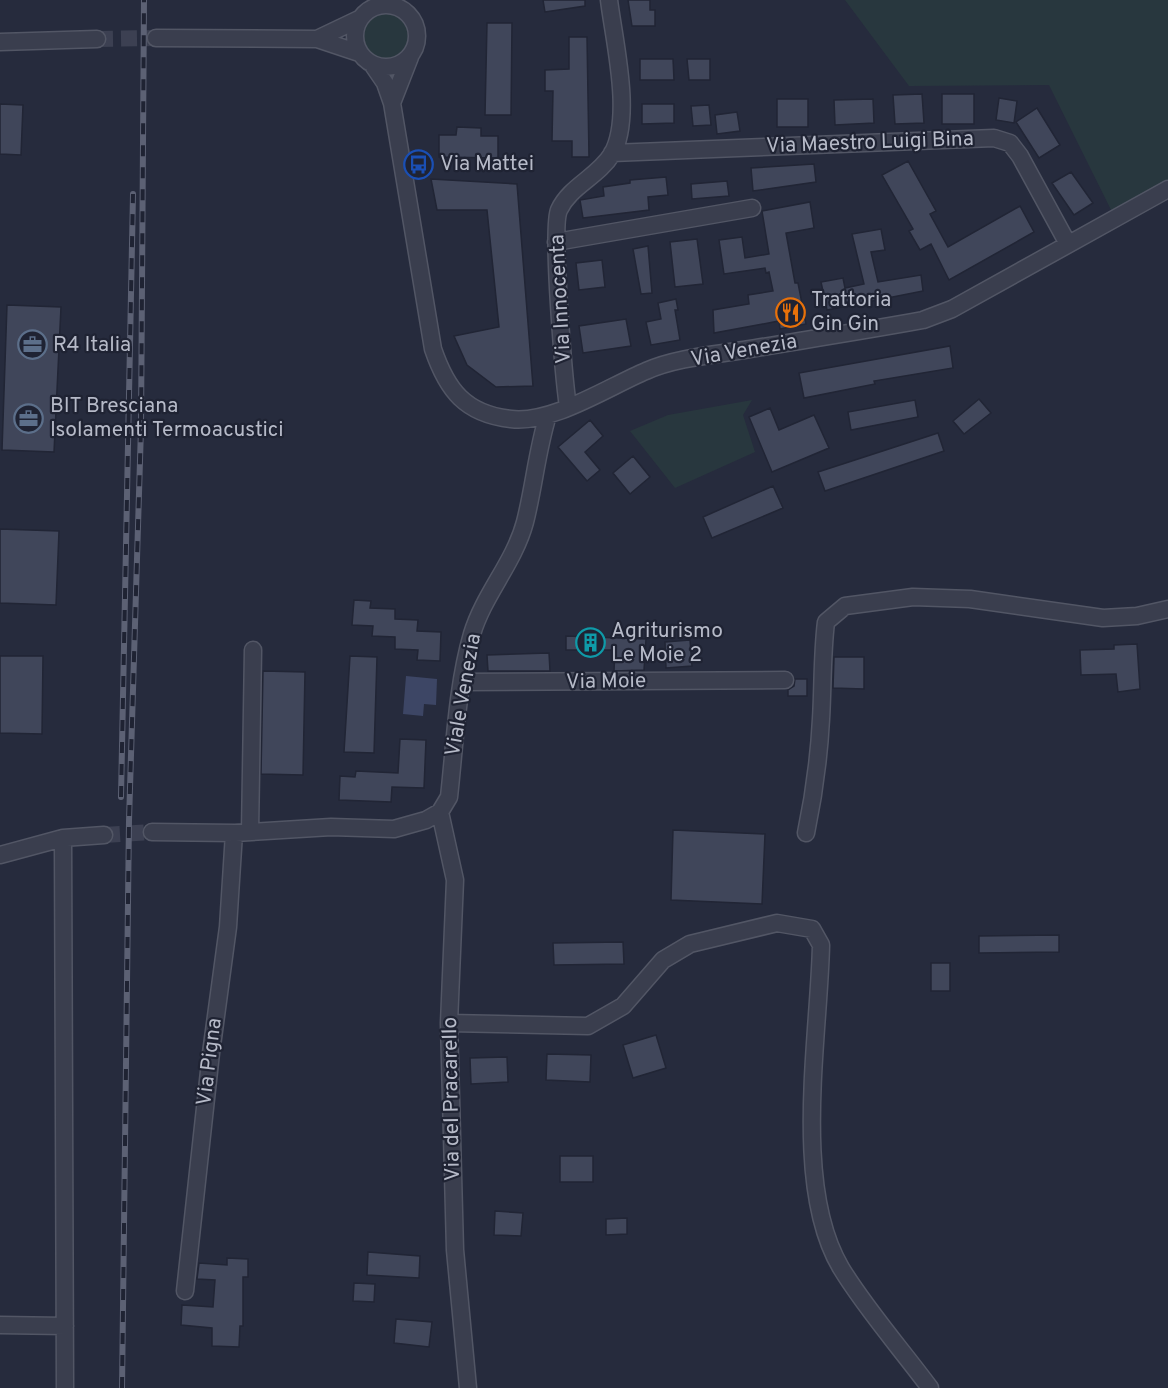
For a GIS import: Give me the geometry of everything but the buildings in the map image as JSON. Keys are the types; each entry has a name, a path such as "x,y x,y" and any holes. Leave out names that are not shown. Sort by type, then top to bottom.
{"street":[{"name":"Via Innocenta","path":"568,406 556,242 558,212 570,193 602,166 612,153 619,134 622,107 609,0"},
{"path":"317,39 366,10 383,4 399,4 414,22 417,40 392,104"},
{"path":"366,10 355,39 385,83 392,104 434,349 442,377 468,406 492,416 513,420 541,417"},
{"path":"156,38 317,39 391,67 410,57"},
{"path":"0,42 97,39"},
{"name":"Via Maestro Luigi Bina","path":"612,153 994,138 1010,143 1020,156 1068,244"},
{"name":"Via Venezia","path":"541,417 650,369 709,356 923,321 952,309 1168,189"},
{"path":"556,242 752,208"},
{"name":"Viale Venezia","path":"440,812 449,797 462,682 472,634 482,609 514,551 525,522 539,444 541,417"},
{"path":"806,833 814,795 821,718 822,653 826,622 845,606 913,597 970,599 1103,618 1137,616 1168,609"},
{"name":"Via Pigna","path":"185,1291 211,1053 242,832 253,650"},
{"name":"Via Moie","path":"462,682 785,680"},
{"path":"152,832 242,832 331,827 394,829 426,820 440,812"},
{"name":"Via del Pracarello","path":"440,812 455,880 450,1023 455,1250 468,1388"},
{"path":"0,855 63,838 104,836"},
{"path":"63,838 65,1388"},
{"path":"450,1023 588,1026 623,1005 663,960 690,945 777,923 812,929 821,945 812,1145 822,1224 840,1267 930,1388"},
{"path":"0,1325 65,1326"}],"shaded area":[{"path":"845,0 1168,0 1168,189 1115,218 1049,85 909,86"},
{"path":"384,13 394,15 402,21 408,29 410,39 408,49 402,57 394,63 384,65 374,63 366,57 360,49 358,39 360,29 366,21 374,15"},
{"path":"752,400 743,415 755,452 675,488 630,431 668,415"}],"water":[{"path":"406,676 437,679 436,705 424,704 423,716 403,714"}],"tunnel":[{"path":"97,39 156,38"},
{"path":"104,835 152,832"}],"railway":[{"path":"122,1388 129,821 141,428 144,0"},
{"path":"121,797 133,194"}],"place":[{"name":"Via Mattei","path":"419,164"},
{"name":"Trattoria Gin Gin","path":"790,312"},
{"name":"R4 Italia","path":"32,345"},
{"name":"BIT Bresciana Isolamenti Termoacustici","path":"29,418"},
{"name":"Agriturismo Le Moie 2","path":"590,643"}]}
